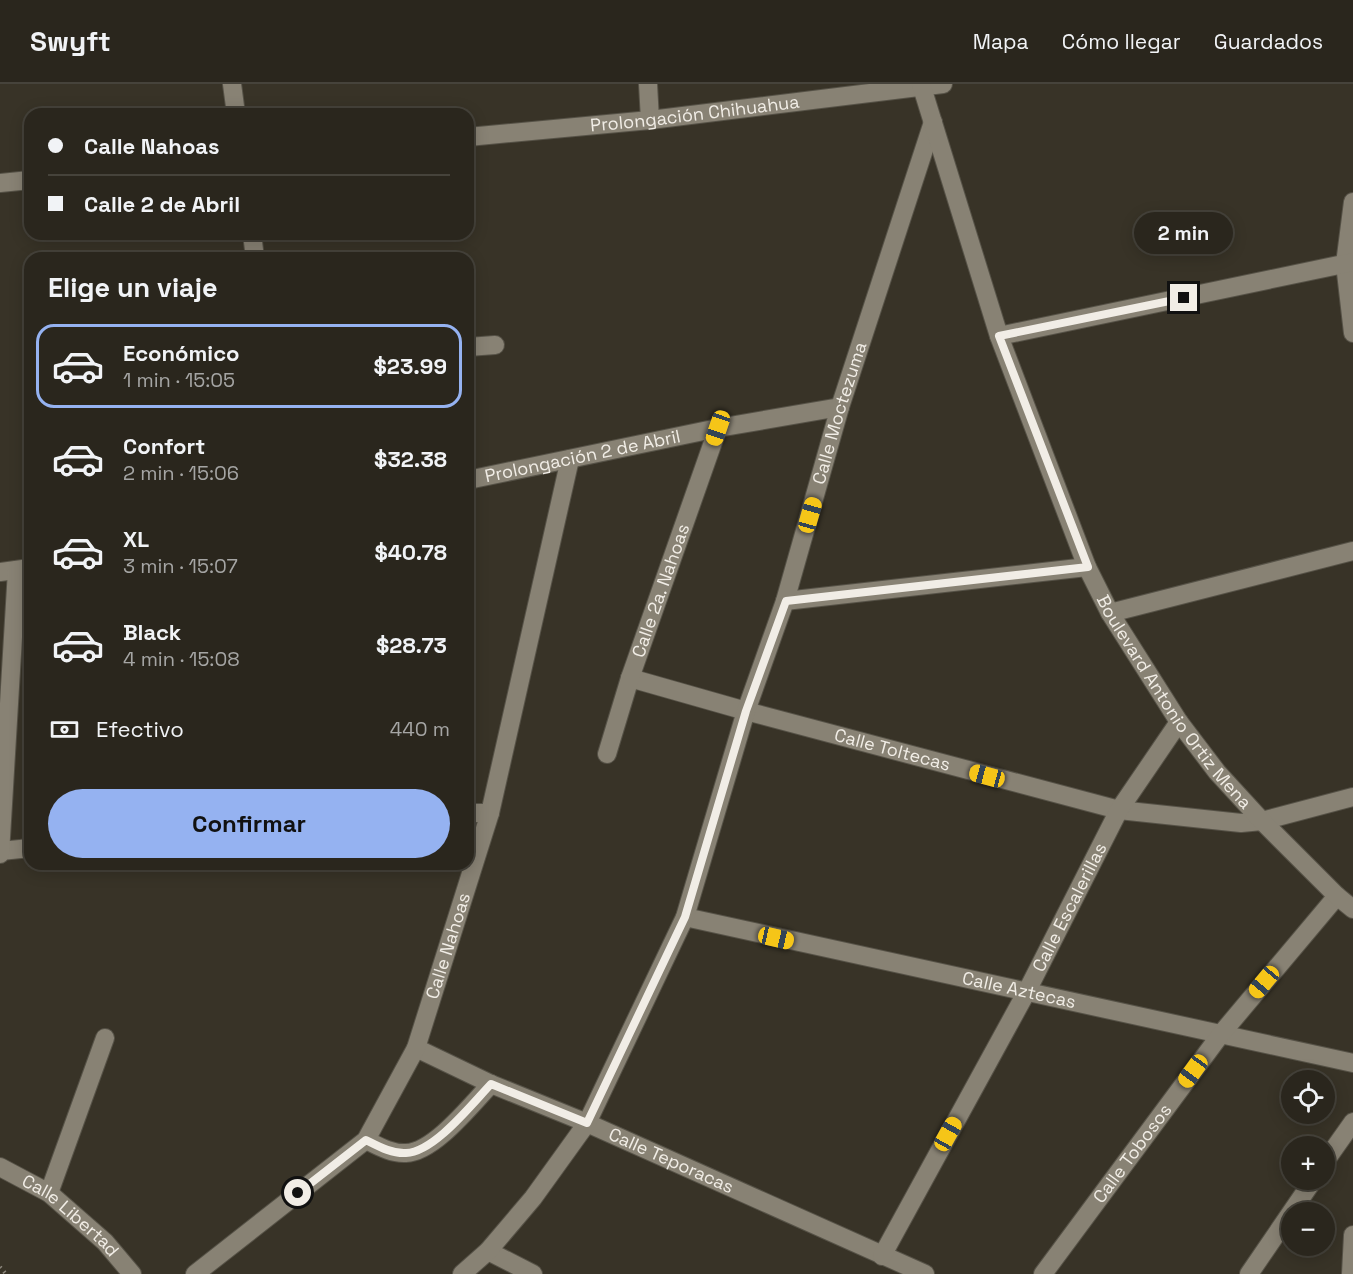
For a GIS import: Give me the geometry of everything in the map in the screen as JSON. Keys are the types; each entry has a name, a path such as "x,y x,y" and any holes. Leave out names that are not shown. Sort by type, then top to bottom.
{"street":[{"path":"232,84 235,108"},
{"path":"648,84 650,120"},
{"name":"Prolongación Chihuahua","path":"474,136 650,120 943,84"},
{"name":"Boulevard Antonio Ortiz Mena","path":"922,86 999,336 1088,567 1110,613 1179,722 1217,772 1262,821 1353,909"},
{"name":"Calle Moctezuma","path":"462,1274 488,1251 533,1198 587,1123 685,917 746,711 786,601 840,407 933,122"},
{"path":"0,183 24,181"},
{"path":"1353,202 1349,263 1353,333"},
{"path":"999,336 1349,263"},
{"path":"474,347 495,345"},
{"name":"Prolongación 2 de Abril","path":"474,479 718,428 840,407"},
{"name":"Calle 2a. Nahoas","path":"607,754 630,678 718,428"},
{"name":"Calle Nahoas","path":"474,864 490,813 570,459"},
{"path":"1110,613 1353,551"},
{"path":"786,601 1088,567"},
{"path":"16,570 0,852 24,849"},
{"name":"Calle Toltecas","path":"630,678 1119,810 1213,822 1241,823 1262,821 1353,797"},
{"name":"Calle Escalerillas","path":"882,1256 1026,993 1119,810 1179,722"},
{"path":"474,813 490,813"},
{"name":"Calle Nahoas","path":"195,1274 366,1140 416,1048 472,870"},
{"name":"Calle Tobosos","path":"1043,1274 1221,1034 1337,896"},
{"name":"Calle Aztecas","path":"685,917 1353,1063"},
{"path":"49,1193 105,1038"},
{"name":"Calle Teporacas","path":"416,1048 491,1084 587,1123 925,1274"},
{"path":"366,1140 387,1150 404,1153 418,1151 432,1144 491,1084"},
{"path":"1335,1147 1353,1122"},
{"name":"Calle Libertad","path":"0,1167 49,1193 105,1242 132,1274"},
{"path":"1249,1274 1306,1190"},
{"path":"1352,1274 1353,1235"},
{"path":"488,1251 533,1274"}],"path":[{"path":"0,1267 6,1274"}],"route":[{"path":"298,1193 366,1140 387,1150 404,1153 418,1151 432,1144 491,1084 587,1123 685,917 746,711 786,601 1088,567 999,336 1184,298"}]}
